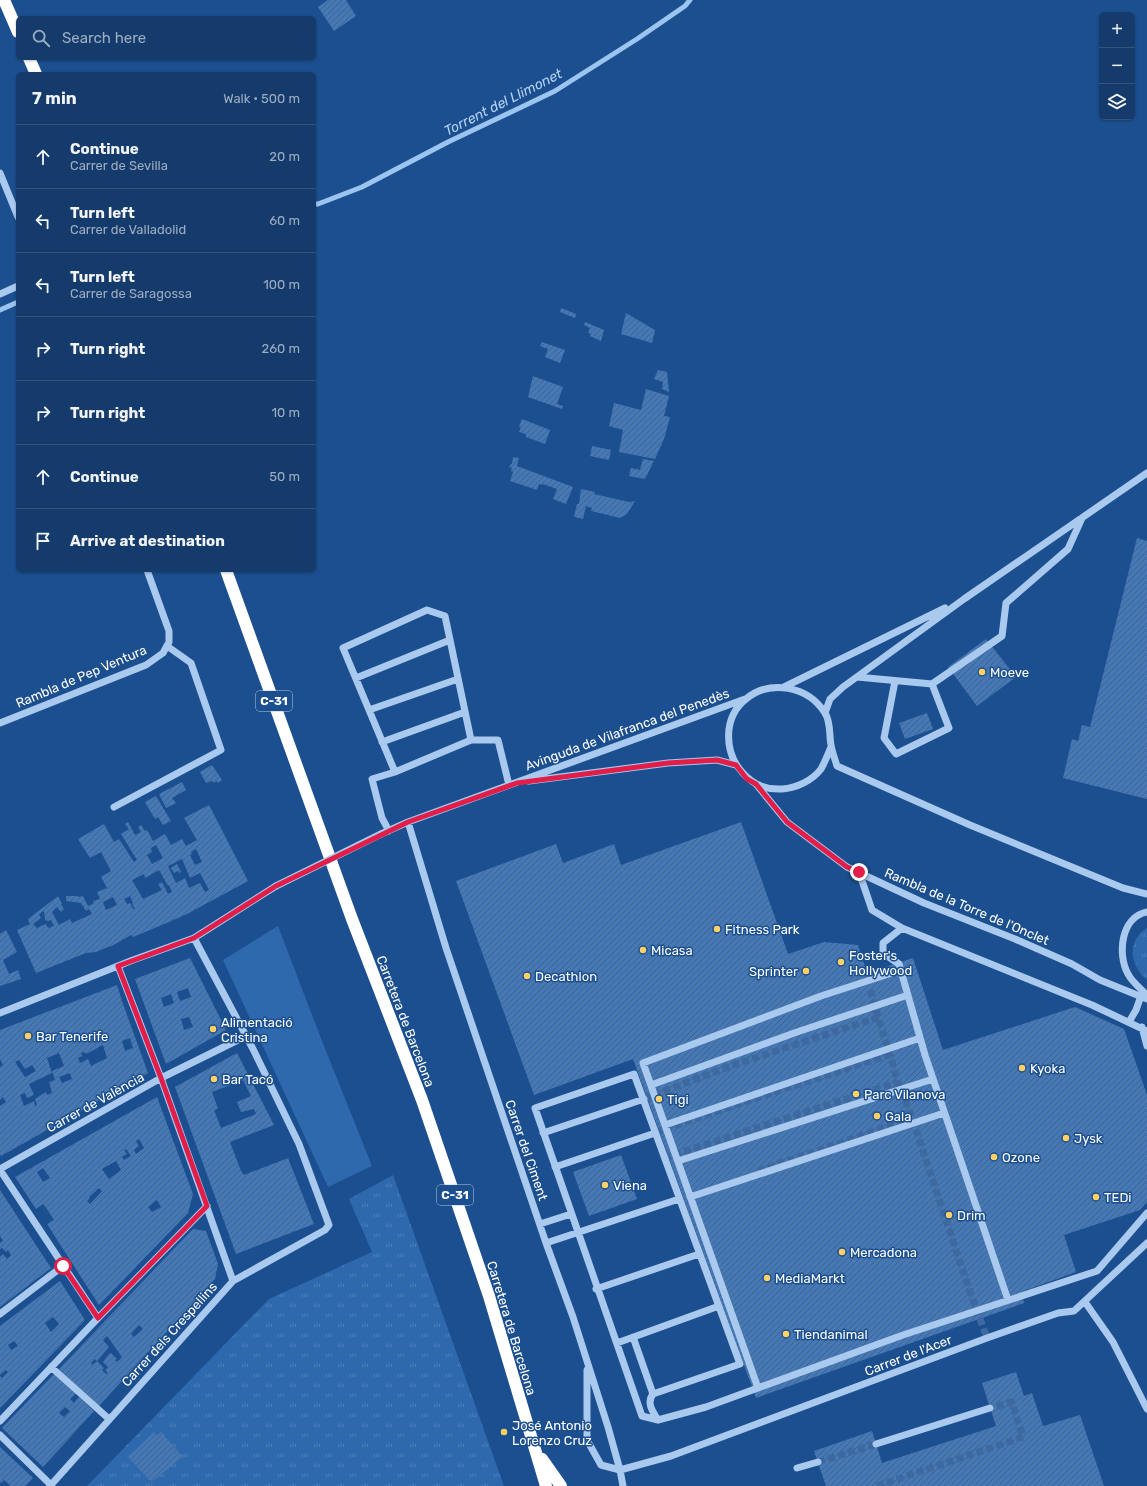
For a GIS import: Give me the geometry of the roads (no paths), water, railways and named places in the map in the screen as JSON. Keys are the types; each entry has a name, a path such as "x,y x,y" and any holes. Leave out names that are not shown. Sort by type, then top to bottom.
{"highway":[{"path":"4,0 16,27"},
{"path":"30,60 35,72"},
{"name":"Carretera de Barcelona","path":"227,572 352,919 424,1108 488,1296 546,1486"},
{"path":"536,1452 561,1486"}],"street":[{"path":"0,173 16,212"},
{"path":"0,294 16,287"},
{"path":"826,714 830,698 856,677 964,599 1147,473"},
{"path":"856,677 932,684 1002,636 1006,603 1068,549 1082,518"},
{"path":"114,807 221,750 191,663 167,646 169,642 169,631 148,572"},
{"path":"784,687 964,599"},
{"path":"394,772 344,648 427,610 445,616 471,740"},
{"path":"356,678 450,640"},
{"name":"Rambla de Pep Ventura","path":"0,723 146,665 163,653 167,646"},
{"path":"369,710 458,679"},
{"path":"895,681 884,738 896,754 949,728 932,684"},
{"path":"831,747 820,770 804,784 792,788 774,790 756,784 747,779 736,765 729,750 728,737 731,720 737,709 746,699 766,688 784,687 804,693 826,714 830,728 831,747 837,766 977,828 1123,888 1147,894"},
{"name":"Avinguda de Vilafranca del Penedès","path":"0,1013 118,966 194,938 276,886 408,822 746,699"},
{"path":"382,742 465,712"},
{"path":"389,831 382,818 372,779 394,772 471,740 498,740 509,785"},
{"name":"Avinguda de Vilafranca del Penedès","path":"517,783 668,763 717,760 736,765"},
{"name":"Rambla de la Torre de l'Onclet","path":"756,784 787,822 847,867 924,903 1058,957 1100,980 1145,997"},
{"name":"Carrer del Ciment","path":"408,822 446,948 546,1243 573,1317 608,1427 623,1486"},
{"path":"859,872 872,910 902,928 1092,1005 1144,1029 1147,1046"},
{"path":"1129,1022 1145,997 1128,975 1122,959 1122,942 1128,926 1140,913 1147,912"},
{"path":"902,928 883,943 883,953 899,964 925,1055 1008,1300"},
{"path":"194,938 246,1036"},
{"path":"118,966 161,1078 233,1281"},
{"path":"758,1388 643,1063 821,996 900,970"},
{"path":"651,1085 796,1032 908,995"},
{"name":"Carrer de València","path":"0,1170 161,1078 246,1036"},
{"name":"Carrer dels Crespellins","path":"50,1485 233,1281 326,1230 329,1225 299,1144 246,1036"},
{"path":"665,1125 920,1038"},
{"path":"653,1394 740,1364 634,1074 535,1108 596,1289 642,1416 658,1420 706,1407 903,1335 1097,1271 1147,1213"},
{"path":"678,1161 933,1079"},
{"path":"543,1133 644,1099"},
{"path":"690,1197 944,1113"},
{"path":"555,1167 655,1133"},
{"path":"0,1170 98,1318"},
{"path":"546,1243 679,1199"},
{"path":"0,1421 207,1206"},
{"path":"540,1224 571,1214"},
{"name":"Carrer de l'Acer","path":"620,1470 671,1456 987,1338 1058,1313 1074,1310 1085,1302 1147,1243"},
{"path":"596,1289 700,1254"},
{"path":"0,1314 63,1266"},
{"path":"1085,1302 1113,1342 1147,1409"},
{"path":"616,1343 719,1306"},
{"path":"633,1337 653,1394 651,1397 650,1407 658,1420"},
{"path":"587,1364 587,1440 600,1465 620,1470"},
{"path":"52,1367 109,1420"},
{"path":"876,1444 990,1408"},
{"path":"0,1435 50,1485"},
{"path":"797,1468 818,1462"}],"waterway":[{"name":"Torrent del Llimonet","path":"316,204 362,187 448,142 555,91 637,39 685,6 690,0"},
{"name":"Torrent del Llimonet","path":"0,310 16,303"}],"tunnel":[{"path":"870,990 898,1082 912,1118 987,1338"},
{"path":"644,1099 728,1067 879,1017"},
{"path":"655,1133 738,1104 889,1055"},
{"path":"664,1158 898,1082"},
{"path":"758,1171 912,1118"},
{"path":"877,1486 1023,1437 1012,1402 990,1408"},
{"path":"818,1462 876,1444"}],"place":[{"name":"Moeve","path":"982,672"},
{"name":"Fitness Park","path":"717,929"},
{"name":"Micasa","path":"643,950"},
{"name":"Foster's Hollywood","path":"841,962"},
{"name":"Sprinter","path":"806,971"},
{"name":"Decathlon","path":"527,976"},
{"name":"Alimentació Cristina","path":"213,1029"},
{"name":"Bar Tenerife","path":"28,1036"},
{"name":"Kyoka","path":"1022,1068"},
{"name":"Bar Tacó","path":"214,1079"},
{"name":"Parc Vilanova","path":"856,1094"},
{"name":"Tigi","path":"659,1099"},
{"name":"Gala","path":"877,1116"},
{"name":"Jysk","path":"1066,1138"},
{"name":"Ozone","path":"994,1157"},
{"name":"Viena","path":"605,1185"},
{"name":"TEDi","path":"1096,1197"},
{"name":"Drim","path":"949,1215"},
{"name":"Mercadona","path":"842,1252"},
{"name":"MediaMarkt","path":"767,1278"},
{"name":"Tiendanimal","path":"786,1334"},
{"name":"José Antonio Lorenzo Cruz","path":"504,1432"}]}
